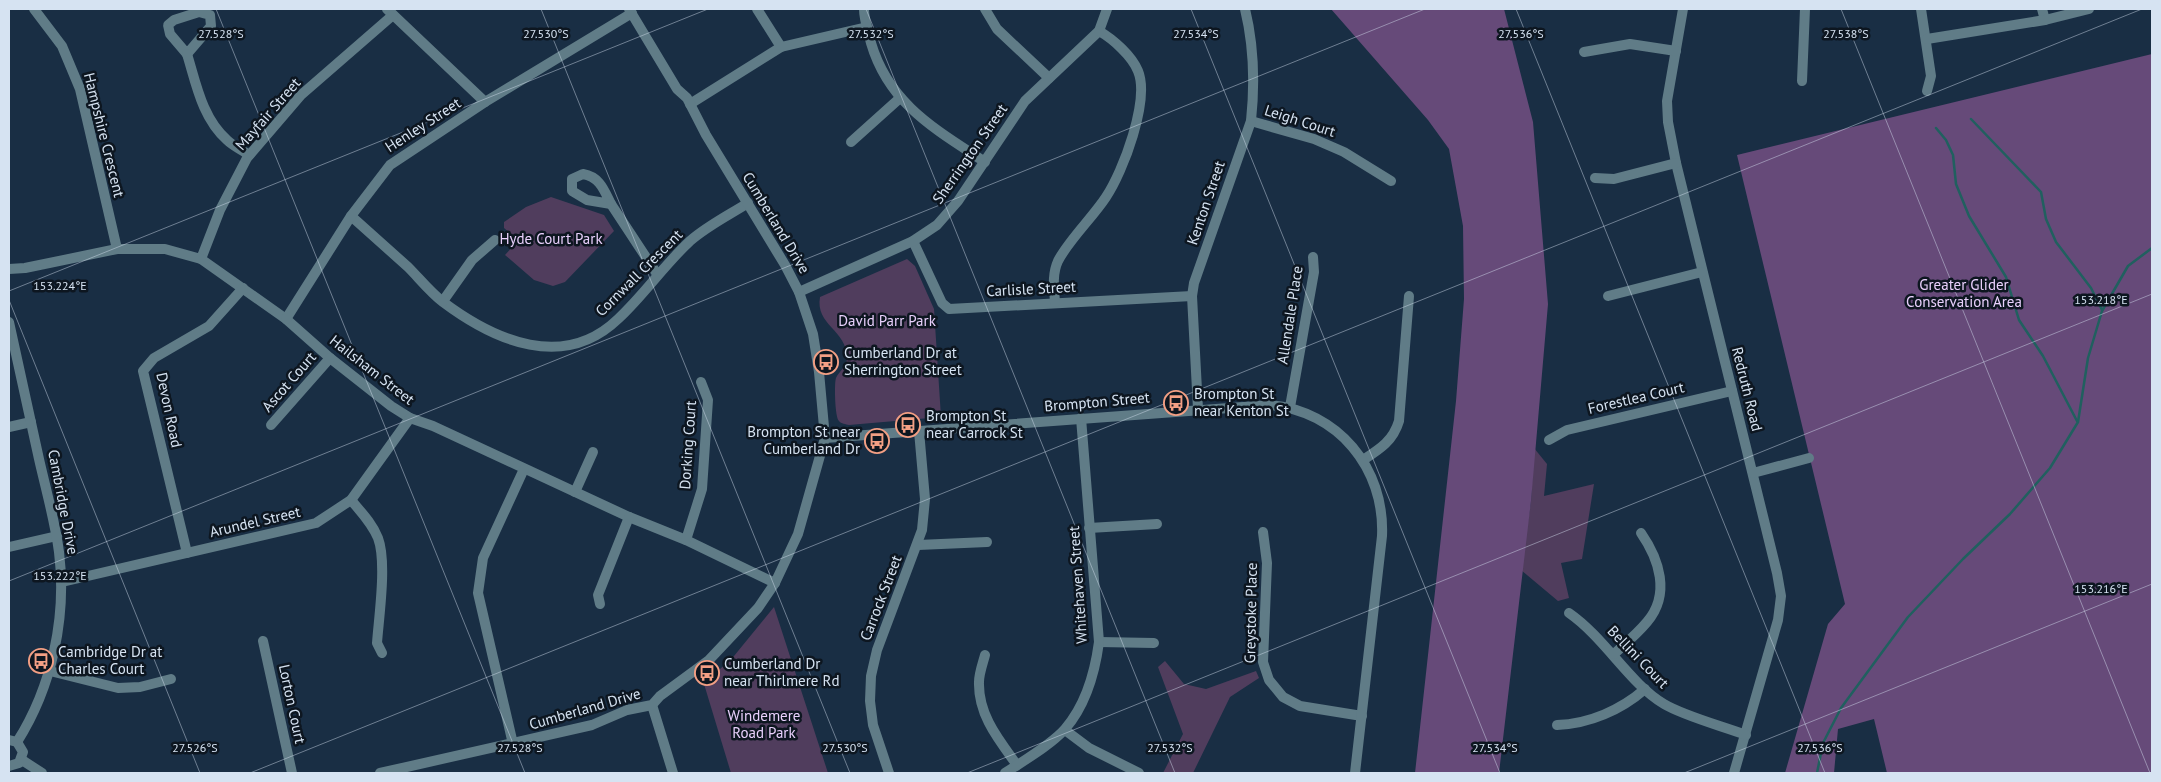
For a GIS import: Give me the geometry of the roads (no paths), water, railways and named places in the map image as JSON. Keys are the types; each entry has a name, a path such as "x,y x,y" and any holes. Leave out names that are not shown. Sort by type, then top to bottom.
{"street":[{"name":"Hampshire Crescent","path":"34,9 62,46 80,89 116,249"},
{"path":"757,9 781,47"},
{"path":"864,9 867,27 882,70 900,98 924,121 985,162"},
{"path":"985,9 997,29 1049,78"},
{"name":"Sherrington Street","path":"799,292 913,241 937,225 958,201 1025,101 1099,31 1107,9"},
{"name":"Kenton Street","path":"1198,409 1192,296 1194,283 1250,121 1253,94 1253,60 1245,9"},
{"name":"Redruth Road","path":"1683,9 1667,101 1668,122 1676,163 1753,473 1781,596 1773,639 1734,773"},
{"path":"1802,80 1805,9"},
{"path":"1921,9 1927,39 1931,76 1927,90"},
{"path":"2042,9 2045,20"},
{"path":"1927,39 2045,20 2090,9"},
{"name":"Henley Street","path":"286,319 352,216 390,164 631,11"},
{"name":"Cumberland Drive","path":"380,773 592,725 628,710 652,705 660,696 709,660 758,608 774,583 798,534 825,438 817,353 799,292 786,264 696,118 690,104 677,88 631,11"},
{"path":"187,54 211,26 212,20 210,15 199,12 174,20 168,26 170,34 187,54 203,106 212,122 226,140 249,155"},
{"path":"390,12 485,102"},
{"name":"Mayfair Street","path":"201,260 220,210 249,155 301,95 390,12"},
{"path":"690,104 781,47 867,27"},
{"path":"1055,302 1054,275 1059,260 1107,196 1126,159 1140,96 1139,72 1132,60 1099,31"},
{"path":"1584,52 1630,44 1676,52"},
{"path":"851,142 900,98"},
{"name":"Leigh Court","path":"1250,121 1314,139 1344,152 1391,181"},
{"path":"1595,178 1614,179 1676,163"},
{"name":"Cornwall Crescent","path":"352,216 443,301 485,327 527,346 545,348 566,347 598,334 618,320 657,274 692,240 748,203"},
{"path":"611,204 657,274"},
{"path":"443,301 472,260 495,240"},
{"name":"Carlisle Street","path":"913,241 942,303 949,309 1192,296"},
{"name":"Hailsham Street","path":"9,269 25,268 116,249 164,250 201,260 286,319 330,358 391,406 410,418 433,426 629,517 686,540 774,583"},
{"name":"Allendale Place","path":"1290,407 1314,272 1313,256"},
{"path":"1608,296 1702,272"},
{"name":"Devon Road","path":"187,553 143,371 154,358 209,326 243,288"},
{"path":"1363,460 1394,436 1399,421 1409,296"},
{"name":"Cambridge Drive","path":"9,322 57,536 62,582 58,628 50,671 28,726 13,741"},
{"name":"Ascot Court","path":"271,425 330,358"},
{"name":"Dorking Court","path":"686,540 702,489 708,400 701,382"},
{"name":"Forestlea Court","path":"1549,440 1567,430 1732,391"},
{"name":"Brompton Street","path":"825,438 1270,404 1290,407 1311,415 1330,426 1348,441 1363,460 1378,494 1382,525 1355,773"},
{"name":"Arundel Street","path":"62,582 316,523 351,500 410,418"},
{"name":"Whitehaven Street","path":"1005,773 1065,730 1089,687 1098,642 1082,418"},
{"path":"9,427 31,422"},
{"name":"Carrock Street","path":"889,773 873,725 870,701 871,676 877,650 918,545 922,530 925,500 919,431"},
{"path":"575,492 594,452"},
{"path":"1753,473 1809,458"},
{"path":"513,744 478,593 483,558 524,469"},
{"path":"351,500 371,524 378,539 382,556 377,643 382,653"},
{"path":"600,604 598,595 629,517"},
{"path":"1090,528 1157,524"},
{"name":"Greystoke Place","path":"1263,532 1267,563 1263,662 1269,680 1283,697 1300,706 1362,716"},
{"path":"1614,654 1648,621 1658,604 1661,584 1658,564 1652,548 1640,533"},
{"path":"9,547 57,536"},
{"path":"918,545 987,542"},
{"name":"Bellini Court","path":"1570,613 1588,626 1645,689 1664,704 1746,735"},
{"name":"Lorton Court","path":"263,641 292,773"},
{"path":"1098,642 1154,643"},
{"path":"985,655 979,681 982,702 989,725 1017,765"},
{"path":"50,671 118,688 140,687 171,680"},
{"path":"1557,726 1572,725 1619,708 1645,689"},
{"path":"652,705 673,773"},
{"path":"1065,730 1089,748 1140,773"},
{"path":"13,741 22,748 22,760"},
{"path":"9,766 16,765 22,760"},
{"path":"22,760 42,773"}],"waterway":[{"path":"1971,119 2041,192 2046,219 2056,242 2091,288 2102,310"},
{"path":"1936,128 1946,140 1953,155 1956,184 1969,216 2006,277 2019,320 2043,356 2077,421"},
{"path":"1817,773 1823,743 1841,708 1908,617 1963,559 2010,514 2050,468 2078,422 2088,358 2102,311 2128,266 2152,248"}],"place":[{"name":"Cumberland Dr at Sherrington Street","path":"826,362"},
{"name":"Brompton St near Kenton St","path":"1176,403"},
{"name":"Brompton St near Carrock St","path":"908,425"},
{"name":"Brompton St near Cumberland Dr","path":"877,441"},
{"name":"Cambridge Dr at Charles Court","path":"41,661"},
{"name":"Cumberland Dr near Thirlmere Rd","path":"707,673"}],"park label":[{"name":"Hyde Court Park","path":"551,239"},
{"name":"Greater Glider Conservation Area","path":"1964,294"},
{"name":"David Parr Park","path":"887,321"},
{"name":"Windemere Road Park","path":"764,724"}]}
